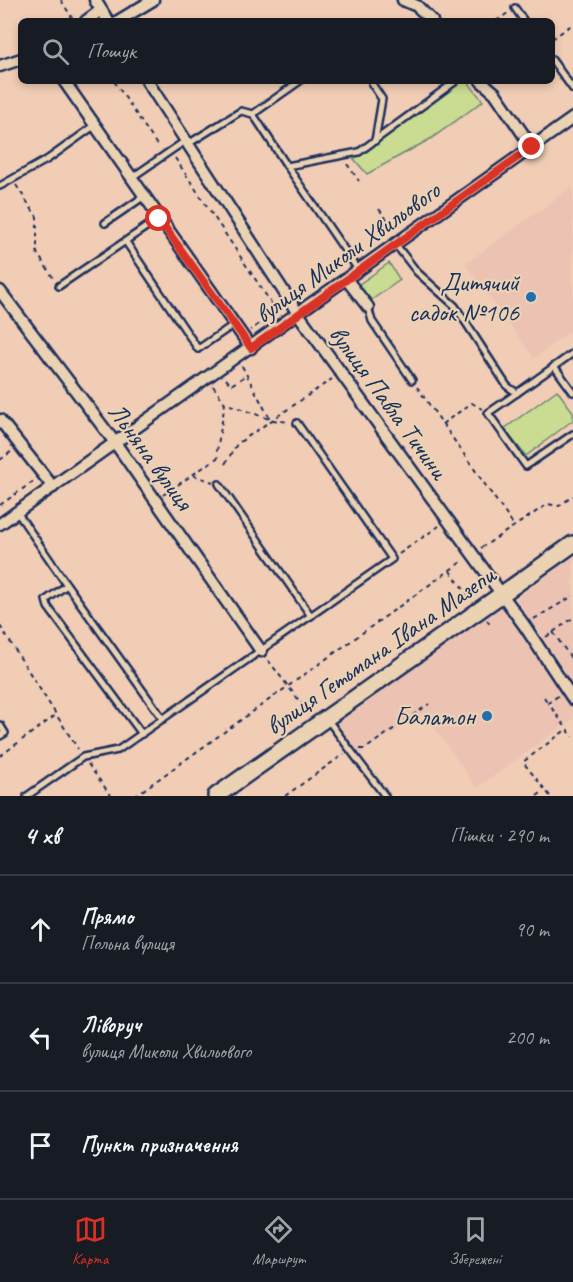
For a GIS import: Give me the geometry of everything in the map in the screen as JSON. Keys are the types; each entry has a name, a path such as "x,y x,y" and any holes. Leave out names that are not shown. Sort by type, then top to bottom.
{"main road":[{"name":"вулиця Гетьмана Івана Мазепи","path":"216,796 573,544"}],"street":[{"path":"95,0 106,18"},
{"path":"123,18 153,0"},
{"path":"403,0 417,6 429,18"},
{"path":"90,18 101,10"},
{"path":"0,66 18,60"},
{"path":"66,84 130,179 251,348"},
{"name":"вулиця Павла Тичини","path":"149,84 299,315 470,555 501,594 573,699"},
{"path":"484,84 495,93 532,147"},
{"name":"вулиця Миколи Хвильового","path":"0,524 299,315 573,118"},
{"path":"347,280 368,307"},
{"name":"Льняна вулиця","path":"0,291 116,444 261,651"},
{"path":"0,420 53,487"}],"lane":[{"path":"515,8 522,18"},
{"path":"555,64 573,89"},
{"path":"253,114 296,84"},
{"path":"372,84 382,99 375,141"},
{"path":"287,166 359,152 452,84"},
{"path":"130,179 171,151 241,111 253,114 359,271"},
{"path":"0,186 48,159 93,126"},
{"path":"105,223 143,197"},
{"path":"59,286 159,219"},
{"path":"126,242 198,349 233,324"},
{"path":"399,242 417,272 455,306 507,386 517,393"},
{"path":"368,307 372,321 412,380"},
{"path":"573,353 488,413 526,466 573,434"},
{"path":"554,366 573,393"},
{"path":"27,796 83,757 118,750 392,559 297,423"},
{"path":"219,484 311,616"},
{"path":"16,512 163,719"},
{"path":"68,585 46,600 48,608 141,734"},
{"path":"322,721 386,796"},
{"path":"0,726 5,733 0,736"}],"path":[{"path":"60,0 72,18"},
{"path":"500,18 515,8"},
{"path":"555,37 573,24"},
{"path":"116,84 157,148 171,151 277,312"},
{"path":"341,156 359,181"},
{"path":"13,178 37,217 37,253 59,286"},
{"path":"379,209 399,242"},
{"path":"239,360 271,419"},
{"path":"231,385 247,375"},
{"path":"225,464 237,444 334,377"},
{"path":"208,379 225,403 271,419 297,423"},
{"path":"412,380 514,526"},
{"path":"217,451 225,403"},
{"path":"442,423 472,403 488,413"},
{"path":"0,460 20,445"},
{"path":"156,500 220,456"},
{"path":"193,475 219,484"},
{"path":"135,796 470,555 548,504 559,506 573,496"},
{"path":"392,559 446,521"},
{"path":"450,571 471,599"},
{"path":"531,620 573,596"},
{"path":"545,638 573,618"},
{"path":"0,626 83,757 111,796"},
{"path":"553,632 573,661"},
{"path":"261,651 288,686 322,721"},
{"path":"544,697 548,704"},
{"path":"0,756 57,715"},
{"path":"549,796 523,762 567,729"},
{"path":"537,796 545,790"}],"shaded area":[{"name":"Дитячий садок №106","path":"573,186 573,329 534,358 465,264"},
{"path":"573,555 573,684 516,598"},
{"path":"496,605 507,608 566,695 573,711 573,719 477,788 424,713 353,758 326,723"}],"green space":[{"path":"456,84 469,84 483,101 432,138 367,174 354,159"},
{"path":"389,263 400,280 370,301 358,285"},
{"path":"557,390 573,412 573,420 526,456 504,429"}],"place":[{"name":"Дитячий садок №106","path":"531,297"},
{"name":"Балатон","path":"487,716"}],"route":[{"path":"159,219 251,348 532,147"}]}
